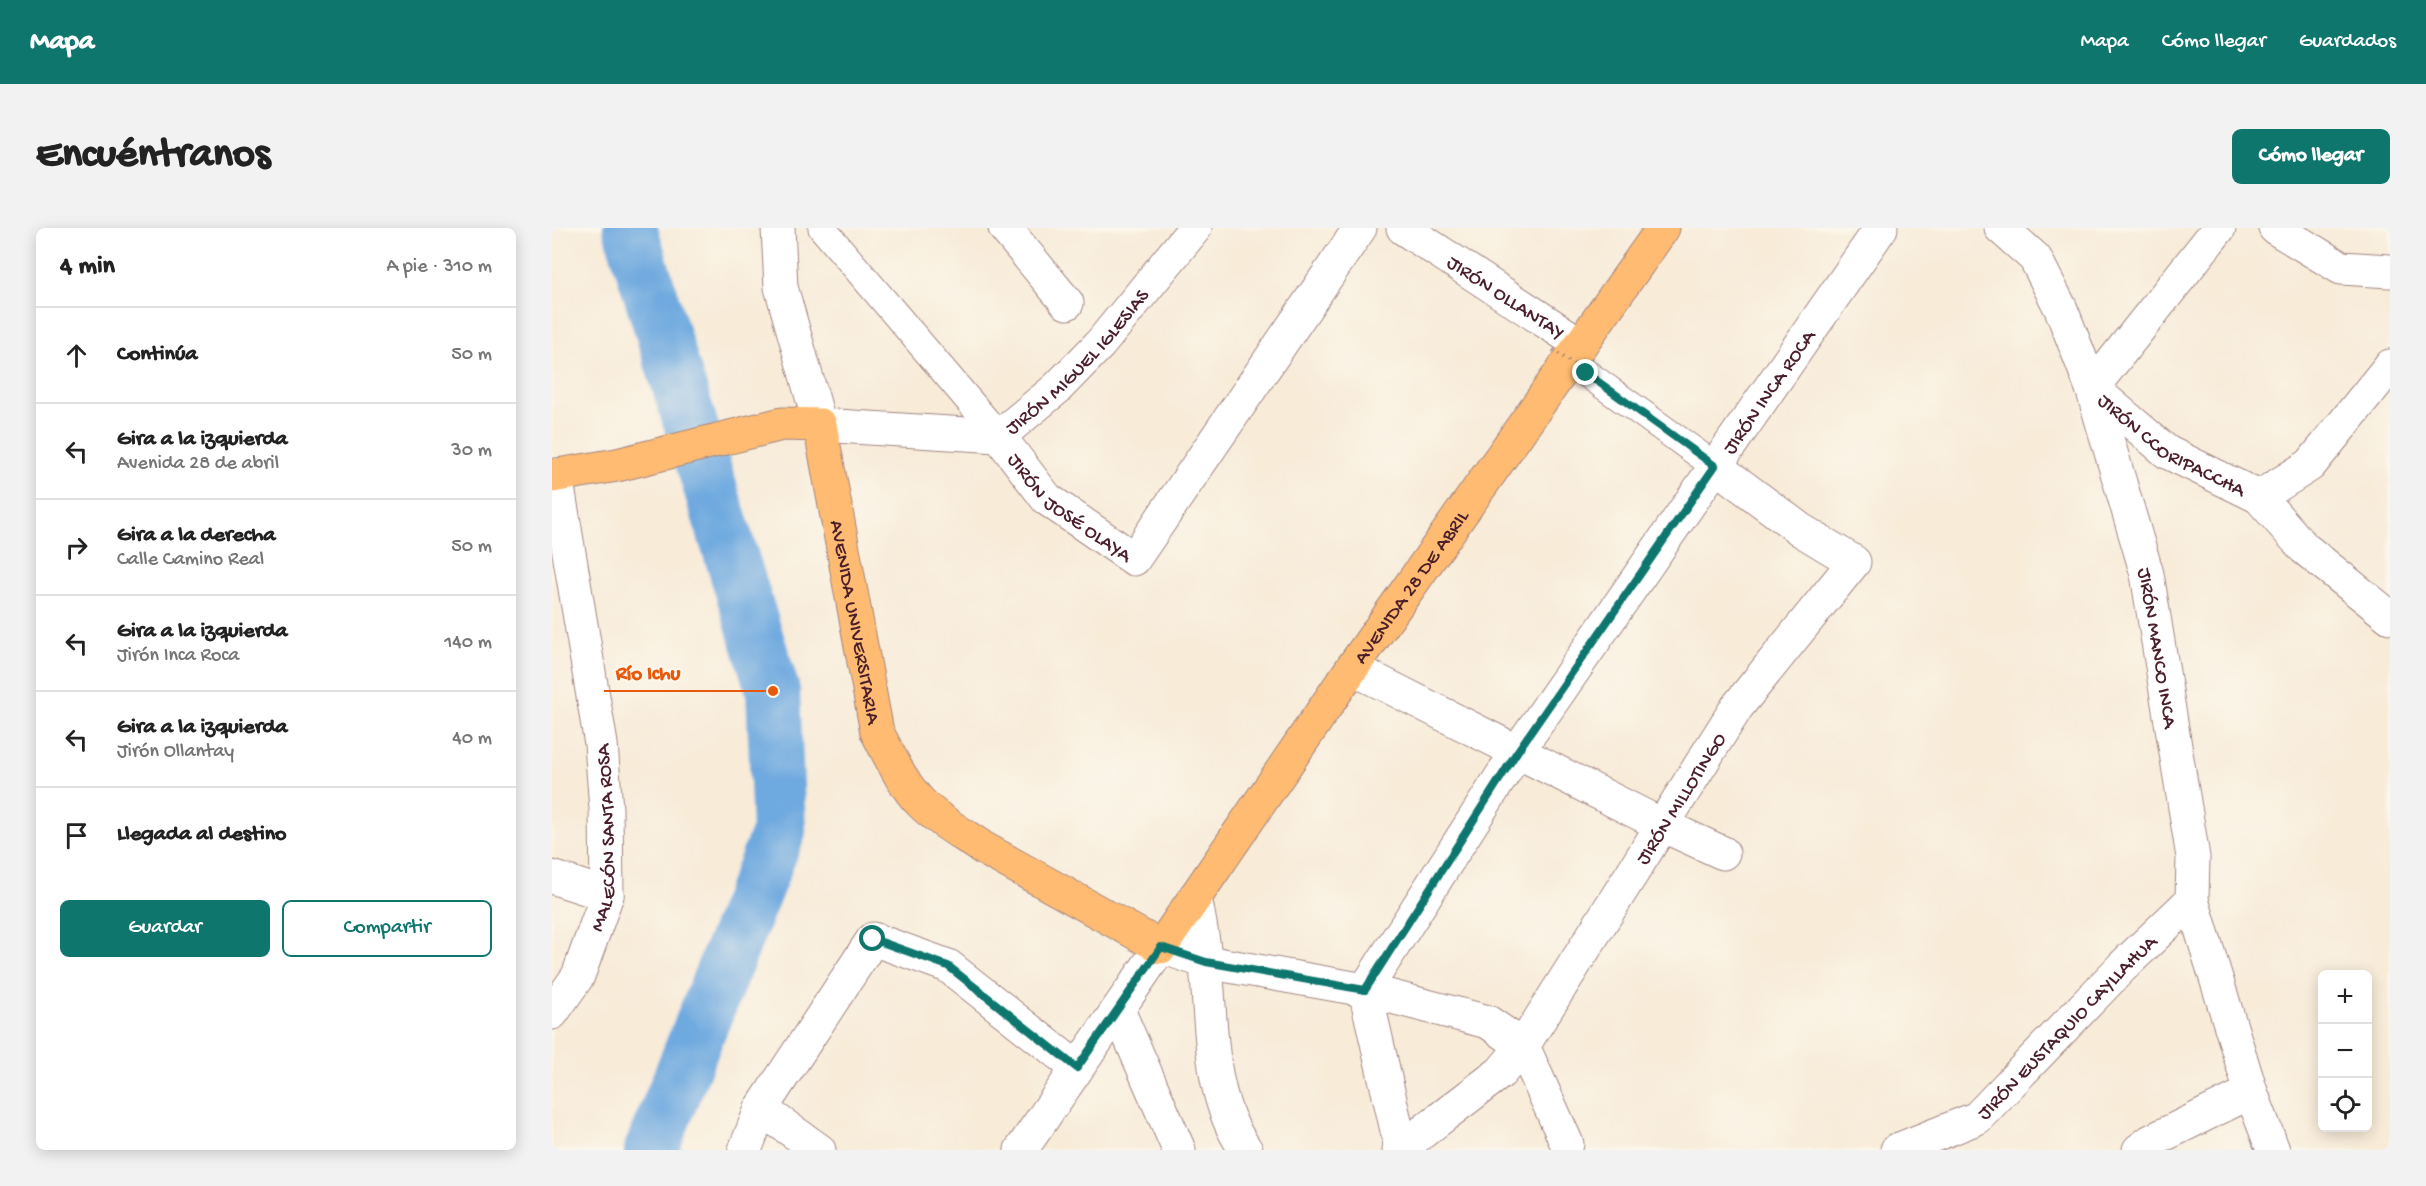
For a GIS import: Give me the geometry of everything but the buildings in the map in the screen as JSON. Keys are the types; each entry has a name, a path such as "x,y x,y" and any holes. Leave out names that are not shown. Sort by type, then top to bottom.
{"highway":[{"name":"AVENIDA 28 DE ABRIL","path":"1161,947 1352,668 1664,228"},
{"path":"554,475 617,465 782,424 820,424"},
{"name":"AVENIDA UNIVERSITARIA","path":"820,424 877,732 895,766 922,804 954,829 983,848 1161,947"}],"street":[{"path":"778,228 781,288 820,424"},
{"name":"JIRÓN JOSÉ OLAYA","path":"822,228 999,436 1047,499 1134,559 1360,228"},
{"path":"1005,228 1067,303"},
{"name":"JIRÓN MIGUEL IGLESIAS","path":"820,424 999,436 1056,389 1100,344 1195,228"},
{"name":"JIRÓN OLLANTAY","path":"1403,228 1801,530 1854,562"},
{"name":"JIRÓN INCA ROCA","path":"1365,990 1517,752 1881,228"},
{"name":"JIRÓN MANCO INCA","path":"2001,228 2035,258 2061,309 2092,388 2147,574 2193,857 2192,900 2251,1092 2273,1150"},
{"path":"2092,388 2219,228"},
{"path":"2275,228 2341,268 2390,271"},
{"path":"2259,497 2310,465 2390,366"},
{"name":"JIRÓN CCORIPACCHA","path":"2092,388 2167,452 2259,497 2304,548 2390,617"},
{"name":"MALECÓN SANTA ROSA","path":"552,1013 578,976 607,895 606,809 601,744 554,475"},
{"name":"JIRÓN MILLOTINGO","path":"1400,1149 1501,1072 1523,1047 1737,707 1854,562"},
{"path":"1352,668 1664,826 1723,853"},
{"path":"552,877 607,895"},
{"path":"1195,897 1206,962 1212,1042 1220,1091 1236,1137 1246,1150"},
{"name":"JIRÓN EUSTAQUIO CAYLLAHUA","path":"1897,1150 1977,1118 2122,967 2192,900"},
{"path":"745,1150 760,1109 873,939 948,966 1077,1068"},
{"path":"1021,1150 1161,947 1206,962 1365,990 1488,1022 1523,1047 1567,1144"},
{"path":"1365,990 1400,1149"},
{"path":"1118,1010 1179,1150"},
{"path":"2139,1150 2151,1141 2251,1092"},
{"path":"760,1109 819,1150"}],"waterway":[{"path":"630,228 773,691 779,831 651,1150"}],"place":[{"name":"Río Ichu","path":"773,691"}],"route":[{"path":"873,939 948,966 1077,1068 1161,947 1206,962 1365,990 1517,752 1715,466 1586,373"}]}
